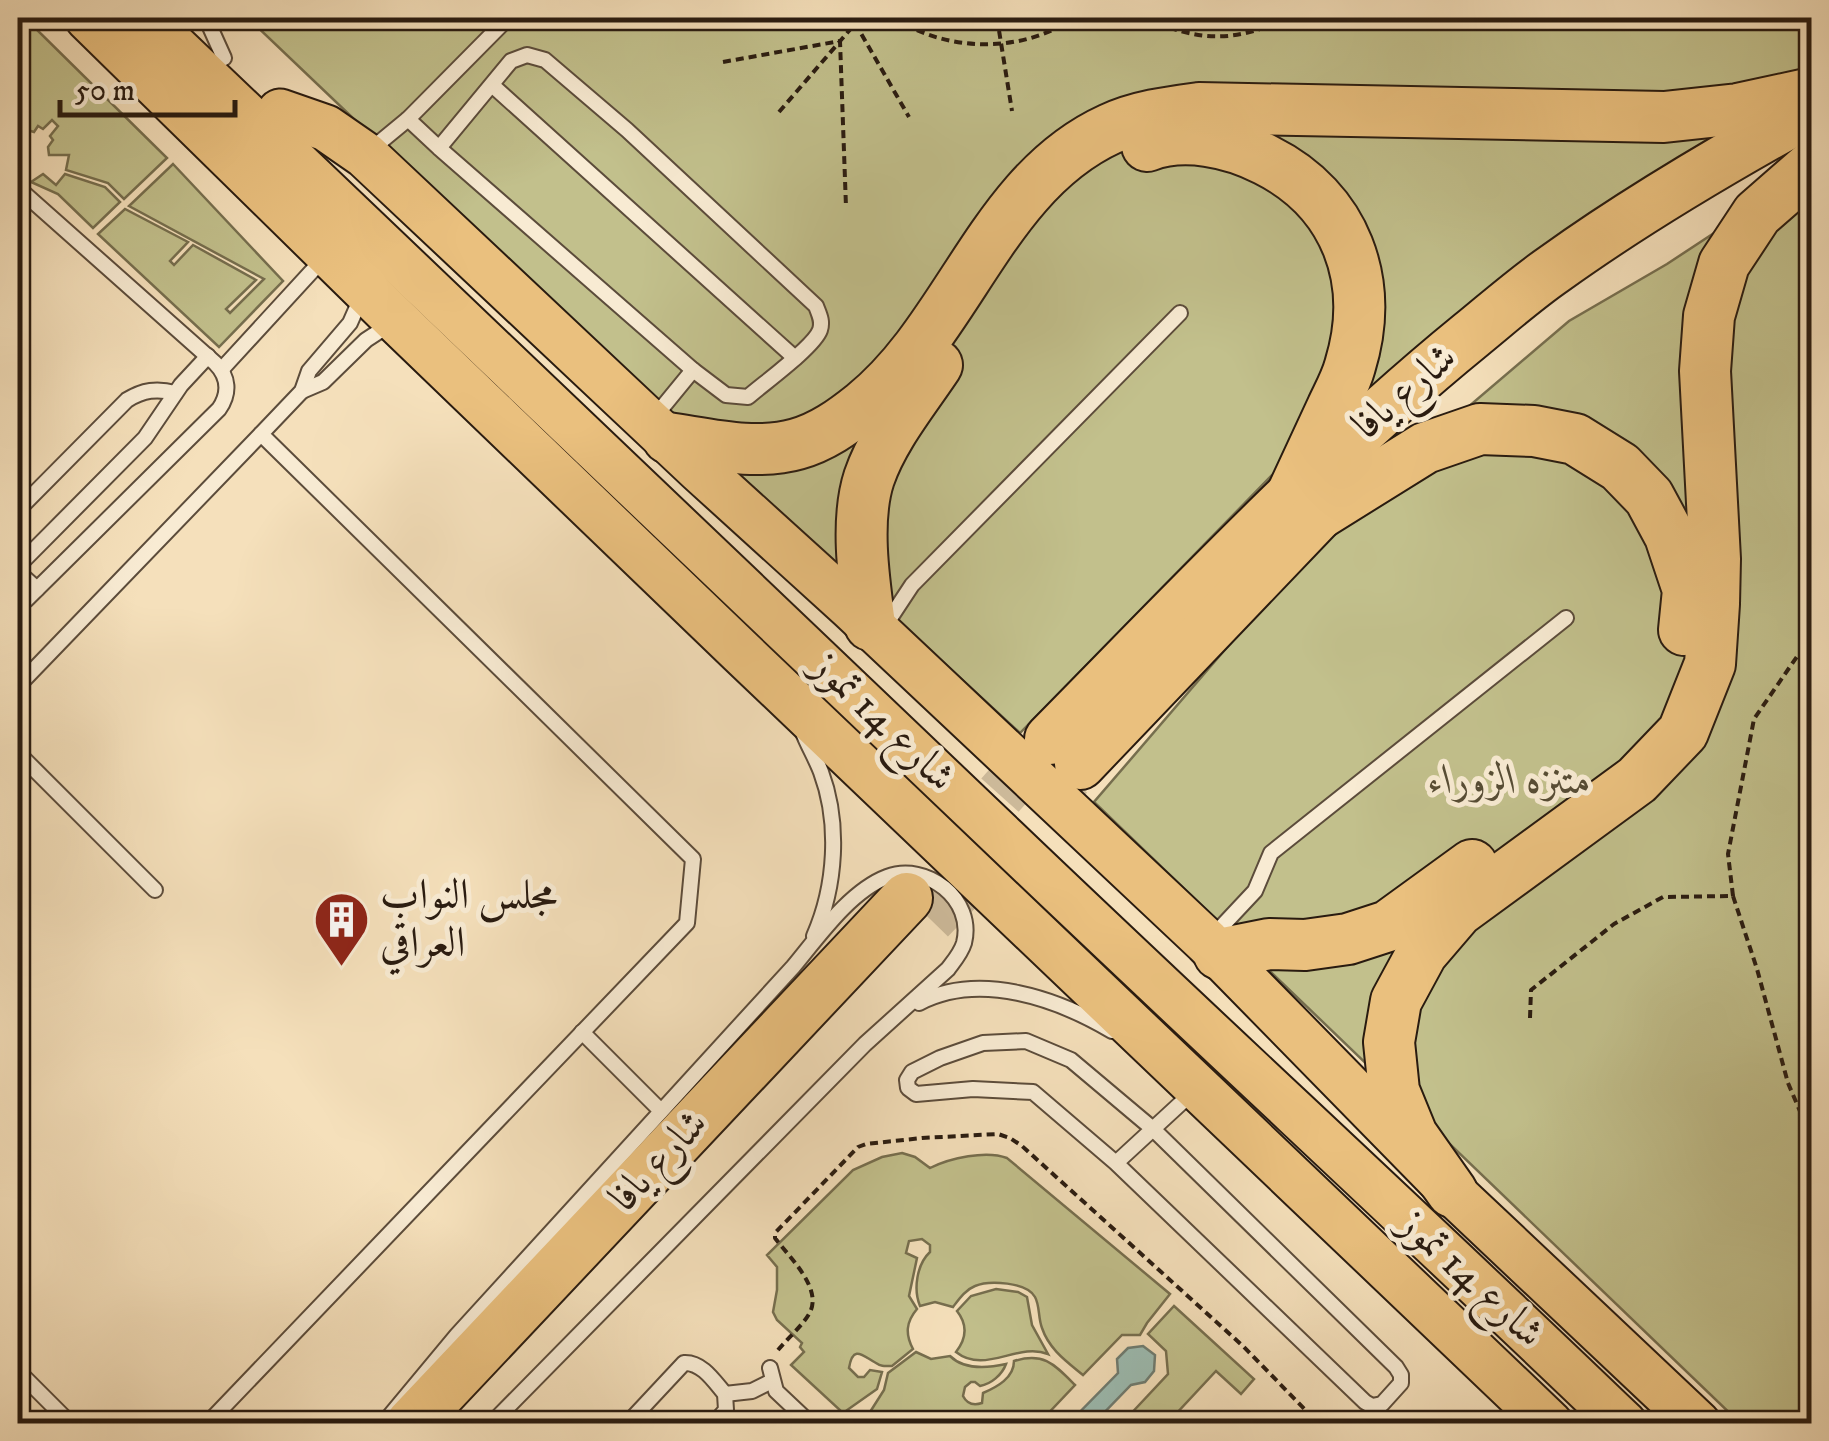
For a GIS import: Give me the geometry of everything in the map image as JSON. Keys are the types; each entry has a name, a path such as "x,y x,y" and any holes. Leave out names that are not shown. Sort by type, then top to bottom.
{"highway":[{"path":"659,430 758,450 796,445 839,426 878,394 910,358 1016,206 1051,168 1111,128 1150,115 1199,108 1664,116 1738,109 1812,94"},
{"name":"شارع يافا","path":"1065,752 1306,503 1421,376 1551,270 1721,160 1812,110"},
{"path":"875,629 861,523 869,479 892,433 1008,260 1074,185 1110,160 1158,142 1216,143 1246,150 1280,167 1308,186 1335,219 1352,254 1360,293 1359,333 1306,503"},
{"name":"شارع يافا","path":"1306,503 1638,246 1736,186 1812,148"},
{"path":"1452,1192 1412,1135 1394,1091 1389,1042 1396,1001 1422,953 1458,911 1637,780 1683,732 1710,664 1714,604 1705,371 1709,316 1724,264 1757,214 1812,166"},
{"path":"1213,948 1305,946 1348,939 1388,926 1619,760 1661,709 1682,649 1688,590 1670,536 1649,497 1620,466 1575,440 1534,431 1480,429 1425,448 1306,503"},
{"name":"شارع يافا","path":"411,1424 918,908 451,1424"}],"main road":[{"name":"شارع 14 تموز","path":"88,18 740,651 1550,1424"},
{"name":"شارع 14 تموز","path":"144,18 1624,1424"},
{"path":"144,18 148,33 170,65 1586,1424"},
{"name":"شارع 14 تموز","path":"182,18 215,38 280,112 1657,1424"},
{"path":"280,112 326,128 365,155 1213,948 1452,1192 1698,1424"}],"lane":[{"path":"365,155 408,119 508,18"},
{"path":"408,119 439,148 692,370 726,395 748,397 820,332 816,306 627,130 545,60 527,56 512,61 439,148"},
{"path":"492,85 795,358"},
{"path":"18,188 208,356 222,369 227,394 218,409 32,595 18,569 145,438 208,356"},
{"path":"222,369 328,254"},
{"path":"18,686 302,391 309,371 350,323 365,290"},
{"path":"875,629 912,585 1180,313"},
{"path":"302,391 317,387 366,340 397,321"},
{"path":"659,430 692,370"},
{"path":"18,510 127,400 145,391 176,393"},
{"path":"208,1424 686,923 693,859 261,434"},
{"path":"1213,948 1255,891 1271,853 1566,618"},
{"path":"740,651 804,736 822,773 831,812 834,854 828,894 809,948"},
{"path":"18,753 156,890"},
{"path":"383,1424 456,1335 857,895 890,875 923,876 941,884 960,908 965,924 964,941 948,970 851,1058 491,1424"},
{"path":"889,1022 911,1007 944,993 972,990 1024,994 1074,1010 1195,1083 1116,1163"},
{"path":"582,1032 661,1111"},
{"path":"1026,1041 1072,1060 1153,1129 1402,1374 1401,1383 1382,1404 1372,1406 1364,1402 1116,1163 1034,1092 973,1089 916,1094 908,1088 907,1080 912,1072 940,1058 983,1043 1026,1041"},
{"path":"627,1424 684,1363 691,1362 725,1394 726,1410 714,1424"},
{"path":"18,1371 70,1424"},
{"path":"725,1394 752,1390 771,1375 776,1392 811,1424"}],"path":[{"path":"894,18 912,30 959,44 1001,45 1058,28 1074,18"},
{"path":"997,18 1012,111"},
{"path":"1145,18 1182,32 1220,38 1246,34 1288,18"},
{"path":"779,112 858,20 909,117"},
{"path":"722,62 840,41"},
{"path":"840,41 846,207"},
{"path":"1811,501 1807,642 1754,718 1728,854 1734,896 1788,1082 1802,1116 1812,1121"},
{"path":"1530,1018 1530,990 1614,924 1663,897 1734,896"},
{"path":"771,1375 777,1350 811,1312 814,1296 775,1238 775,1232 858,1147 922,1138 998,1134 1022,1146 1142,1253 1244,1347 1319,1424"}],"green space":[{"path":"18,18 25,18 167,158 124,199 108,183 66,170 69,155 49,155 48,147 53,140 50,136 58,126 52,120 34,132 24,129 23,112 18,112"},
{"path":"248,18 1811,18 1812,78 1279,468 1020,733"},
{"path":"173,164 283,281 219,347 98,234 125,209 188,242 170,261 174,265 193,245 256,280 226,309 230,313 264,279 129,206"},
{"path":"43,174 56,185 65,174 105,187 120,202 93,228 58,194 31,182"},
{"name":"متنزه الزوراء","path":"1811,180 1811,1423 1740,1423 1094,802 1339,517 1569,321 1752,208"},
{"path":"902,1153 930,1168 968,1156 1007,1158 1170,1294 1140,1335 1122,1335 1083,1375 1049,1342 1035,1297 1024,1288 981,1284 968,1290 953,1307 935,1302 920,1306 918,1277 930,1245 922,1239 909,1241 906,1253 917,1258 909,1296 917,1309 908,1328 913,1349 892,1366 880,1365 860,1354 853,1356 849,1368 858,1377 864,1377 870,1370 882,1372 877,1389 843,1413 791,1365 804,1352 802,1343 773,1312 777,1267 767,1255 853,1170"},
{"path":"996,1289 1027,1297 1032,1325 1048,1354 1036,1351 978,1360 956,1352 965,1332 957,1311 971,1296"},
{"path":"1174,1306 1254,1379 1241,1394 1216,1371 1175,1415 1183,1423 1129,1423 1125,1420 1168,1374 1166,1351 1148,1334"},
{"path":"916,1352 931,1359 950,1356 976,1367 1006,1364 988,1383 980,1386 971,1382 965,1387 963,1396 973,1404 982,1403 983,1393 1008,1377 1014,1361 1024,1359 1048,1362 1075,1385 1039,1423 867,1423 888,1373"}],"water":[{"path":"1143,1346 1155,1355 1154,1371 1145,1382 1131,1385 1094,1423 1069,1423 1118,1373 1117,1359 1128,1348"}],"tunnel":[{"path":"950,851 1050,739"},
{"path":"930,919 1080,764"}],"place":[{"name":"مجلس النواب العراقي","path":"341,969"}]}
